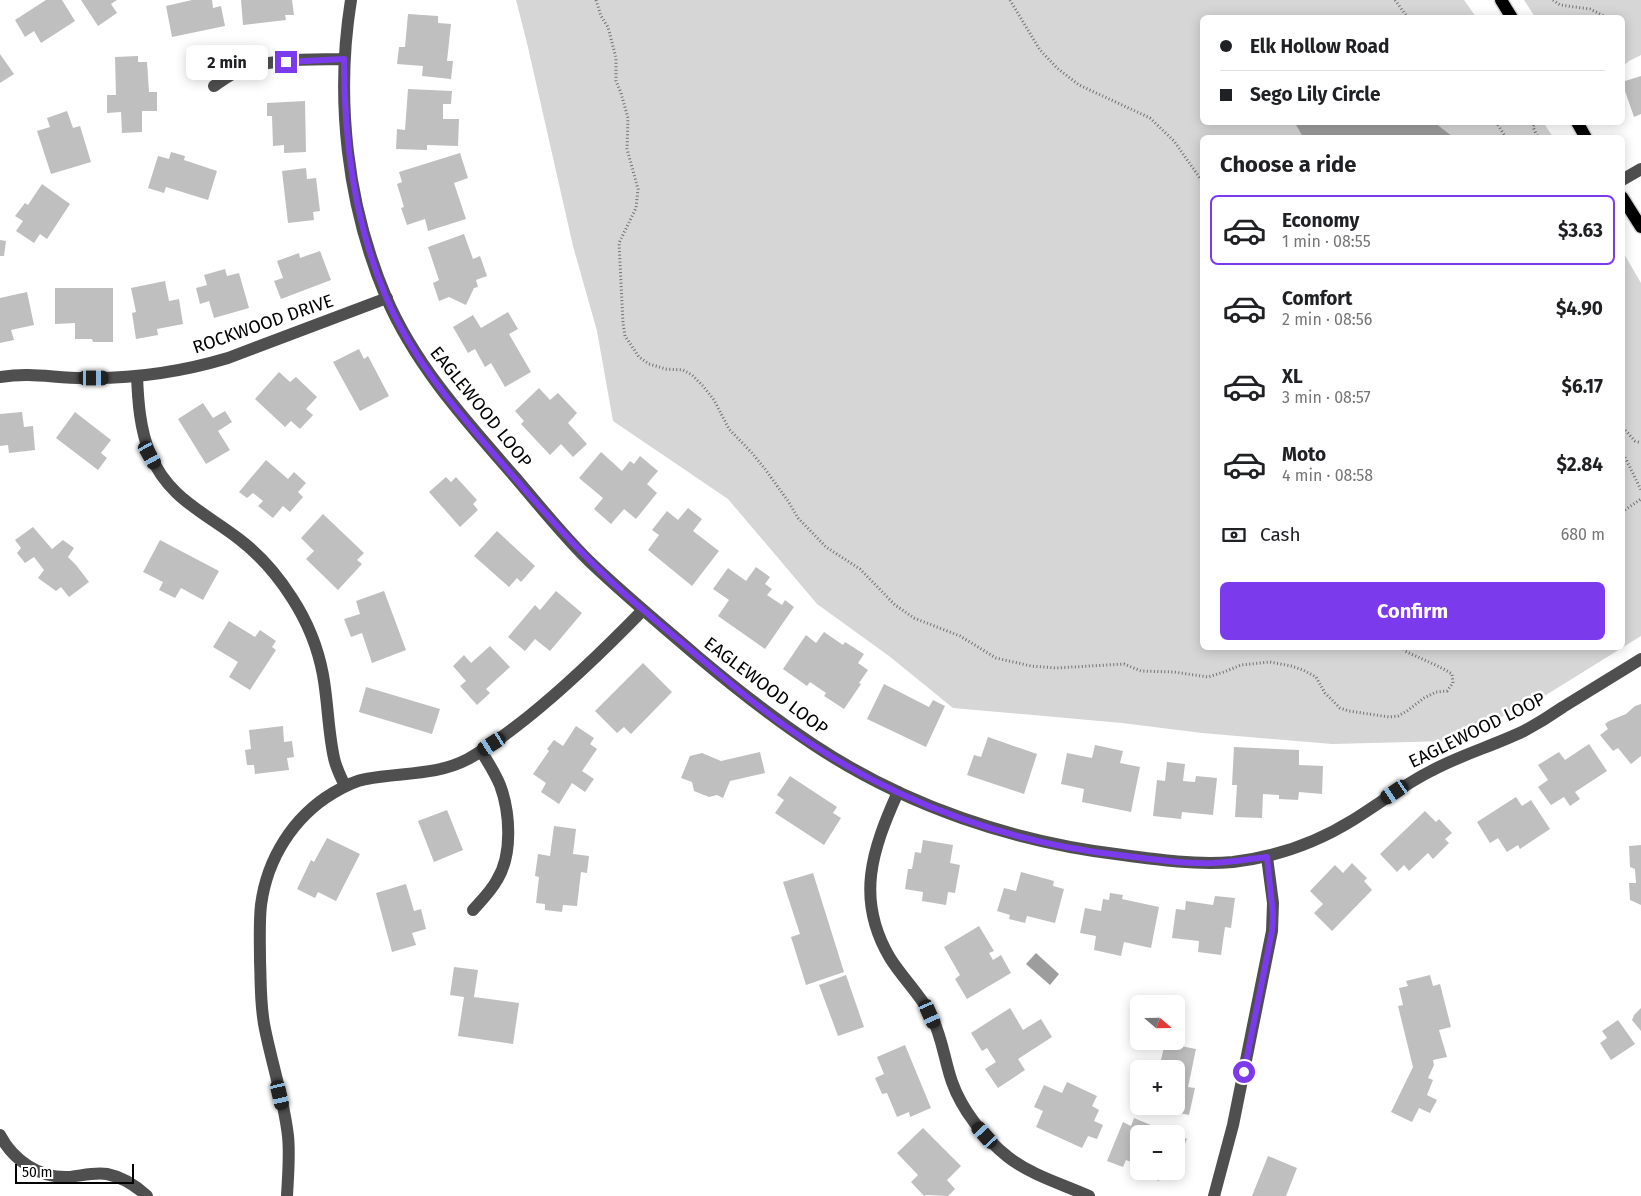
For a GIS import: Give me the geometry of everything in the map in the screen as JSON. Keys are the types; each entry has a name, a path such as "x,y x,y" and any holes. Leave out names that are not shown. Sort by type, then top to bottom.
{"main road":[{"path":"1501,0 1510,15"},
{"path":"1625,202 1641,227"}],"street":[{"name":"EAGLEWOOD LOOP","path":"351,0 344,59 344,108 351,175 370,255 386,298 414,352 457,409 556,526 592,563 643,610 771,716 817,748 873,780 933,807 981,825 1038,841 1072,848 1196,863 1232,862 1267,857 1292,850 1332,832 1433,769 1522,732 1541,722 1641,659"},
{"path":"214,86 228,76 257,65 344,59"},
{"path":"1625,178 1641,169"},
{"name":"ROCKWOOD DRIVE","path":"0,377 36,374 82,378 137,376 177,371 228,358 386,298"},
{"path":"137,376 138,406 145,440 150,455 167,482 178,496 193,508 255,552 283,584 303,617 312,637 321,666 334,759 345,786"},
{"path":"287,1196 288,1136 260,1000 259,939 261,905 269,872 286,839 310,810 345,786 365,779 426,773 452,766 503,737 566,686 643,610"},
{"path":"473,910 490,891 498,878 504,864 508,833 505,802 500,787 481,751"},
{"path":"898,792 884,824 872,864 870,884 872,904 882,943 891,960 930,1014 939,1036 952,1082 972,1119 995,1146 1008,1157 1026,1168 1089,1196"},
{"path":"1214,1196 1231,1132 1272,931 1273,915 1267,857"},
{"path":"0,1134 7,1146 20,1161 40,1172 60,1176 94,1173 107,1174 130,1182 147,1196"}],"path":[{"path":"596,0 601,16 608,27 616,58 616,81 628,118 627,149 638,189 636,208 619,243 625,336 639,357 649,364 666,369 683,370 692,375 714,400 729,429 765,469 798,518 826,547 866,574 895,605 914,618 960,636 996,658 1018,664 1056,668 1124,664 1141,672 1174,672 1208,677 1240,665 1270,662 1291,666 1316,677 1324,693 1340,708 1389,717 1398,716 1436,692 1447,692 1453,683 1452,674 1404,650"},
{"path":"1010,0 1040,50 1057,68 1079,85 1150,118 1174,141 1200,178"},
{"path":"1395,0 1406,15"},
{"path":"1552,0 1560,5 1590,9 1602,15"},
{"path":"1625,430 1635,441 1641,443"},
{"path":"1625,457 1641,490"},
{"path":"1625,510 1641,499"}],"shaded area":[{"path":"516,0 1464,0 1475,15 1200,15 1200,125 1545,125 1552,135 1200,135 1200,650 1619,650 1538,700 1450,741 1332,744 953,708 889,656 817,604 728,499 613,421 597,331 573,246"},
{"path":"1524,0 1641,0 1641,55 1625,64 1625,15 1534,15"},
{"path":"1296,125 1438,125 1450,135 1302,135"},
{"path":"1625,255 1641,283 1641,636 1625,646"},
{"path":"1036,953 1059,974 1050,985 1026,964"}],"building":[{"path":"46,0 62,0 75,21 41,43 34,31 25,37 15,20"},
{"path":"81,0 117,0 111,4 117,13 98,26"},
{"path":"192,0 212,0 213,8 221,6 225,26 172,37 166,6"},
{"path":"241,0 292,0 294,15 285,15 286,20 243,25"},
{"path":"408,14 438,16 438,23 451,24 447,61 453,61 451,79 422,76 423,66 397,64 399,47 405,47"},
{"path":"0,54 14,74 0,83"},
{"path":"138,56 138,62 147,62 149,92 157,92 157,111 142,111 142,132 122,133 121,112 107,113 107,95 116,95 115,57"},
{"path":"1641,76 1641,114 1634,117 1625,91 1625,81"},
{"path":"408,89 452,91 451,104 443,104 443,119 459,119 458,146 427,145 427,150 396,149 397,129 405,130"},
{"path":"305,101 306,152 284,153 284,145 273,146 272,116 267,116 267,103"},
{"path":"67,111 73,128 80,126 91,162 51,174 37,131 50,127 47,118"},
{"path":"171,152 185,156 184,160 217,171 208,200 166,187 164,193 148,188 158,156 169,159"},
{"path":"460,153 468,178 454,183 466,219 428,231 425,219 407,225 401,208 404,207 397,184 402,182 399,172"},
{"path":"306,168 307,179 316,178 320,211 313,212 314,220 288,223 282,171"},
{"path":"42,184 70,204 47,239 40,234 34,243 16,231 23,221 15,216 25,203 28,205"},
{"path":"464,234 473,259 480,256 487,276 476,280 478,287 474,288 466,305 449,297 439,301 433,283 439,280 428,247"},
{"path":"0,240 6,241 4,256 0,256"},
{"path":"320,251 331,280 281,299 274,281 283,278 277,261 299,253 300,258"},
{"path":"225,269 227,276 239,273 249,308 214,318 209,301 200,304 196,288 207,285 204,275"},
{"path":"165,281 169,301 179,299 183,324 157,329 158,335 136,339 132,313 136,312 131,288"},
{"path":"55,288 113,288 113,342 93,342 92,339 75,339 75,323 55,324"},
{"path":"27,292 34,325 11,330 14,340 0,343 0,298"},
{"path":"508,312 518,329 509,334 531,372 505,387 491,363 485,367 475,349 468,353 453,327 473,315 481,328"},
{"path":"359,349 364,359 368,356 389,396 360,411 333,362"},
{"path":"279,372 290,382 296,377 317,397 306,409 313,415 300,429 291,421 285,427 255,399"},
{"path":"539,388 550,400 558,393 577,413 568,423 587,444 573,457 561,444 550,455 521,424 524,421 515,411"},
{"path":"203,403 213,418 225,411 232,422 218,431 230,450 206,464 178,419"},
{"path":"22,412 24,427 33,426 35,450 9,453 8,445 0,446 0,414"},
{"path":"75,412 111,440 101,453 107,458 98,470 56,438"},
{"path":"601,452 622,471 630,461 634,464 640,456 658,471 647,484 657,493 636,519 624,509 611,524 594,509 603,498 579,478"},
{"path":"266,460 288,479 294,472 306,483 298,492 303,497 290,512 283,506 273,518 258,506 263,501 253,493 247,498 239,492"},
{"path":"446,477 451,482 456,477 477,500 473,504 478,510 460,527 429,492"},
{"path":"688,508 702,519 693,531 719,551 692,586 648,550 659,535 652,530 667,511 678,520"},
{"path":"323,514 364,553 357,560 362,564 338,590 306,559 314,551 301,538"},
{"path":"33,527 52,549 63,540 74,548 68,557 89,582 69,597 61,587 56,591 38,578 44,570 34,557 25,563 17,553 21,548 15,540"},
{"path":"497,531 535,566 521,582 517,578 509,587 474,556"},
{"path":"160,540 219,571 203,600 181,588 175,598 159,590 163,582 143,572"},
{"path":"756,567 770,577 765,584 772,589 767,595 782,605 785,600 794,607 765,649 718,616 729,600 713,589 728,568 746,581"},
{"path":"384,591 406,650 372,663 362,633 351,637 344,619 360,614 356,601"},
{"path":"556,591 582,613 550,651 535,639 525,651 508,637 535,605 540,610"},
{"path":"229,621 255,637 260,630 276,641 272,647 276,650 250,690 229,677 238,662 213,647"},
{"path":"824,632 843,645 845,642 864,654 858,663 868,670 844,709 824,696 826,693 810,682 807,686 783,669 806,635 816,643"},
{"path":"490,646 510,667 486,689 490,693 477,705 460,686 466,681 453,666 464,655 471,663"},
{"path":"643,663 672,692 631,734 624,727 617,733 595,711"},
{"path":"884,684 929,707 933,700 945,706 926,747 867,719"},
{"path":"366,687 440,709 432,734 359,712"},
{"path":"1641,704 1641,756 1631,764 1618,748 1613,751 1600,735 1608,729 1605,724"},
{"path":"283,726 284,742 292,741 294,757 287,758 289,770 255,774 254,765 247,765 245,750 251,749 249,730"},
{"path":"576,726 594,738 590,744 597,749 582,771 594,779 585,792 572,783 559,804 541,792 546,783 533,774 549,751 547,749 554,740 563,746"},
{"path":"988,737 1037,754 1024,794 967,775 974,755 981,757"},
{"path":"1589,744 1607,771 1575,792 1580,799 1570,806 1564,797 1551,805 1538,787 1548,780 1538,765 1559,752 1565,760"},
{"path":"1095,745 1123,751 1120,763 1140,767 1131,812 1082,802 1084,789 1061,784 1067,753 1092,758"},
{"path":"1234,747 1299,750 1299,765 1323,766 1322,794 1299,792 1298,800 1279,799 1279,795 1263,794 1262,818 1235,817 1237,785 1232,785"},
{"path":"760,752 765,773 730,781 723,798 717,795 709,797 694,791 692,782 681,778 690,756 702,753 721,761"},
{"path":"1167,762 1185,764 1183,781 1195,782 1196,776 1217,778 1213,815 1182,812 1181,819 1153,816 1157,780 1165,781"},
{"path":"790,776 837,807 833,813 841,818 824,845 775,813 784,800 777,795"},
{"path":"1516,797 1522,806 1531,800 1550,829 1520,849 1518,845 1507,852 1498,838 1490,843 1477,822"},
{"path":"447,810 463,850 434,862 418,821"},
{"path":"1425,811 1436,822 1439,819 1452,833 1445,839 1449,843 1433,859 1428,853 1409,871 1404,865 1397,872 1380,854"},
{"path":"554,826 576,829 573,854 589,856 587,873 581,872 577,906 563,905 562,912 545,910 545,904 536,903 539,877 535,876 538,854 550,856"},
{"path":"327,838 360,854 336,901 318,892 315,898 297,889 311,860 314,862"},
{"path":"923,840 953,845 950,863 960,865 955,893 948,892 946,905 922,901 923,892 905,889 908,869 912,869 915,852 921,853"},
{"path":"1641,845 1641,905 1630,900 1629,883 1636,883 1635,869 1630,867 1629,846"},
{"path":"1352,863 1367,878 1364,881 1372,890 1332,931 1314,913 1323,904 1310,891 1335,865 1343,873"},
{"path":"1021,872 1054,881 1053,886 1064,889 1055,923 1027,916 1025,923 1009,919 1010,915 997,911 1004,888 1016,891"},
{"path":"813,873 844,972 806,985 791,937 800,934 783,882"},
{"path":"406,884 414,911 421,909 426,929 412,933 416,945 392,952 376,893"},
{"path":"1110,893 1123,895 1122,899 1159,907 1151,948 1124,942 1121,956 1094,950 1096,936 1080,933 1085,908 1101,911 1103,899 1109,900"},
{"path":"1215,896 1235,898 1231,928 1225,927 1221,955 1198,952 1199,941 1172,938 1176,909 1185,910 1186,901 1213,905"},
{"path":"979,926 994,951 989,953 993,960 1001,955 1011,973 967,999 955,979 960,975 944,947"},
{"path":"454,967 478,970 474,997 519,1003 513,1044 458,1036 464,997 450,995"},
{"path":"846,975 864,1027 838,1036 819,985"},
{"path":"1430,975 1433,986 1440,984 1451,1027 1439,1030 1447,1057 1433,1060 1434,1065 1428,1078 1433,1080 1427,1095 1437,1100 1430,1113 1419,1108 1412,1122 1391,1112 1413,1067 1398,1006 1403,1005 1399,988 1408,986 1406,981"},
{"path":"1010,1008 1023,1030 1041,1019 1052,1037 1018,1059 1025,1070 998,1088 985,1069 996,1062 987,1048 982,1051 971,1033"},
{"path":"1641,1008 1641,1031 1632,1020"},
{"path":"1618,1020 1635,1044 1611,1060 1600,1043 1607,1038 1602,1031"},
{"path":"905,1045 931,1108 910,1117 909,1112 897,1117 887,1093 882,1094 875,1078 884,1074 877,1057"},
{"path":"1185,1047 1196,1049 1188,1087 1195,1088 1189,1115 1185,1114 1185,1060 1161,1060 1163,1050 1185,1050"},
{"path":"1067,1082 1097,1096 1092,1106 1099,1110 1094,1121 1103,1125 1097,1139 1088,1136 1082,1148 1036,1127 1043,1111 1034,1107 1044,1085 1062,1093"},
{"path":"1134,1118 1151,1125 1131,1125"},
{"path":"1123,1122 1130,1126 1130,1162 1126,1160 1123,1167 1107,1161"},
{"path":"923,1128 961,1166 947,1180 955,1189 948,1196 924,1196 911,1182 918,1175 897,1153"},
{"path":"1268,1156 1297,1168 1286,1196 1252,1196"}],"route":[{"path":"286,62 344,59 344,108 348,152 353,187 362,226 370,255 386,298 414,352 427,370 498,458 556,526 586,557 643,610 743,694 817,748 873,780 954,816 981,825 1064,847 1163,860 1213,863 1267,857 1273,915 1272,931 1244,1072"}]}
